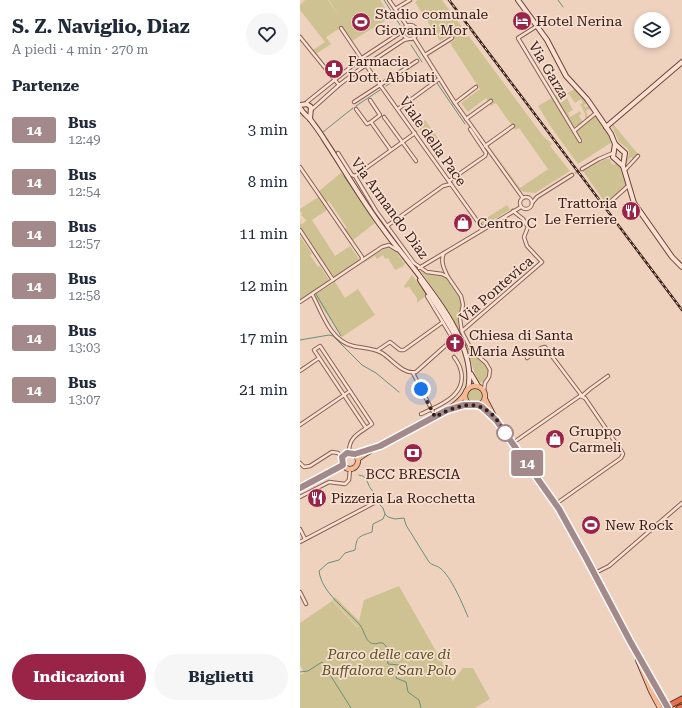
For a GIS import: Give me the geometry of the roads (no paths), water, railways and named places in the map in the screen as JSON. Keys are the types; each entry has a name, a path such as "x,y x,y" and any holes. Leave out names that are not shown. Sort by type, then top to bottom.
{"highway":[{"path":"667,708 682,699"}],"main road":[{"path":"358,459 447,410 459,401 472,386 478,386 484,390 485,399 496,420 550,496 582,549 667,708"},
{"path":"465,394 466,400 470,405"},
{"path":"478,405 485,399"},
{"path":"447,410 461,405 478,405 485,409 496,420"},
{"path":"355,454 358,459 357,465 350,469 346,468 343,465 342,457 344,454 349,452 355,454 380,446"},
{"path":"300,488 343,465"},
{"path":"630,641 660,708"}],"street":[{"path":"389,0 407,26"},
{"path":"395,8 410,0"},
{"path":"518,0 551,48 566,76 587,99 606,127 615,144 625,153 623,166 635,206 672,257 682,267"},
{"path":"407,26 410,25 416,29 417,32 414,38"},
{"path":"304,110 307,102 362,58 403,31 407,26"},
{"name":"Via Garza","path":"537,26 518,38 580,141"},
{"name":"Viale della Pace","path":"341,28 380,85 484,229"},
{"path":"403,31 408,39"},
{"path":"300,37 339,85"},
{"path":"304,110 366,65 408,39 414,38"},
{"path":"414,38 455,103 523,198"},
{"path":"425,55 452,38"},
{"path":"354,102 417,61"},
{"path":"606,127 682,62"},
{"path":"398,109 440,79"},
{"path":"455,103 476,87"},
{"path":"356,109 367,124 380,115 370,100"},
{"path":"466,119 491,101"},
{"name":"Via Armando Diaz","path":"304,110 325,140 363,202 408,263 430,288 448,315 464,349 470,372 478,386"},
{"path":"574,131 596,113"},
{"path":"384,117 416,161"},
{"path":"370,122 390,149"},
{"path":"486,146 513,126"},
{"path":"387,226 443,186 450,183 485,156 486,153 470,129"},
{"path":"355,176 390,149 415,133"},
{"path":"615,144 613,152 616,160 623,166"},
{"path":"582,169 621,148"},
{"name":"Via Armando Diaz","path":"338,153 352,175 355,176 366,197 419,268 427,272 442,274 448,277"},
{"path":"624,171 638,156"},
{"path":"606,157 621,161 624,158"},
{"path":"300,166 362,259"},
{"path":"419,268 513,211 521,207 524,209 529,209 537,197 572,175"},
{"path":"608,204 628,186"},
{"path":"523,198 537,197"},
{"path":"521,207 520,202 523,198"},
{"path":"530,198 532,203"},
{"name":"Via Pontevica","path":"462,332 542,262 525,243 524,237 528,227 523,219 513,211"},
{"path":"300,230 333,280"},
{"path":"300,302 361,262 362,259 386,245 394,247 399,251"},
{"path":"446,251 442,258 445,272 463,301 460,319 462,332 472,351 488,366 490,375 485,383 484,390"},
{"path":"437,256 442,258"},
{"path":"427,272 425,268 428,262"},
{"name":"Via Armando Diaz","path":"408,263 409,267 440,313 443,322 453,339 413,373"},
{"path":"312,294 332,332 346,344 381,352 403,369 413,373 435,417"},
{"name":"Via Armando Diaz","path":"427,296 454,332 464,349"},
{"path":"434,316 440,313 448,315"},
{"path":"377,351 390,342 400,350 404,350 443,322"},
{"path":"448,331 454,332"},
{"path":"349,452 349,444 351,440 372,424 320,346 314,350 366,428"},
{"path":"527,358 541,348 545,347 582,396 622,452 623,456 560,501"},
{"path":"421,414 455,395 462,378 461,371 454,357"},
{"path":"300,371 319,358"},
{"path":"323,364 329,360"},
{"name":"Via Armando Diaz","path":"468,389 470,372"},
{"path":"517,440 577,397 582,396 608,376"},
{"path":"478,386 485,383"},
{"path":"300,425 350,391"},
{"path":"300,463 304,467 310,466 332,452 338,453 342,457"},
{"path":"300,497 329,482 345,484 349,480 350,469"},
{"path":"300,542 374,503"},
{"path":"595,573 609,566 682,503"},
{"path":"300,529 305,539"},
{"path":"300,592 306,604"}],"waterway":[{"path":"384,0 400,25"},
{"path":"558,0 563,7"},
{"path":"411,45 422,62"},
{"path":"386,86 397,79"},
{"path":"437,83 465,124"},
{"path":"356,106 380,90"},
{"path":"323,132 353,108"},
{"path":"344,176 371,216"},
{"path":"316,294 341,336"},
{"path":"300,340 329,335 333,336 362,365 376,373 399,392"},
{"path":"359,475 365,478 375,494 375,500 383,508 388,517 395,519 404,518 406,525 429,562 440,568 448,577 468,617"},
{"path":"385,514 383,519 373,524 372,532 358,539 355,550 345,553 339,560 328,563 319,571 321,579 330,594 360,625 369,642 374,644 383,643 386,646 388,664 400,665 401,668 396,678 406,682 408,692 419,700 421,708"},
{"path":"300,672 308,671 322,662 351,708"}],"tunnel":[{"path":"572,175 582,169"}],"railway":[{"path":"449,0 682,310"}],"place":[{"name":"Hotel Nerina","path":"522,21"},
{"name":"Stadio comunale Giovanni Mor","path":"361,22"},
{"name":"Farmacia Dott. Abbiati","path":"334,69"},
{"name":"Trattoria Le Ferriere","path":"631,211"},
{"name":"Centro C","path":"463,223"},
{"name":"Chiesa di Santa Maria Assunta","path":"455,343"},
{"name":"Gruppo Carmeli","path":"555,439"},
{"name":"BCC BRESCIA","path":"413,453"},
{"name":"Pizzeria La Rocchetta","path":"317,498"},
{"name":"New Rock","path":"591,525"}],"park label":[{"name":"Parco delle cave di Buffalora e San Polo","path":"389,662"}]}
